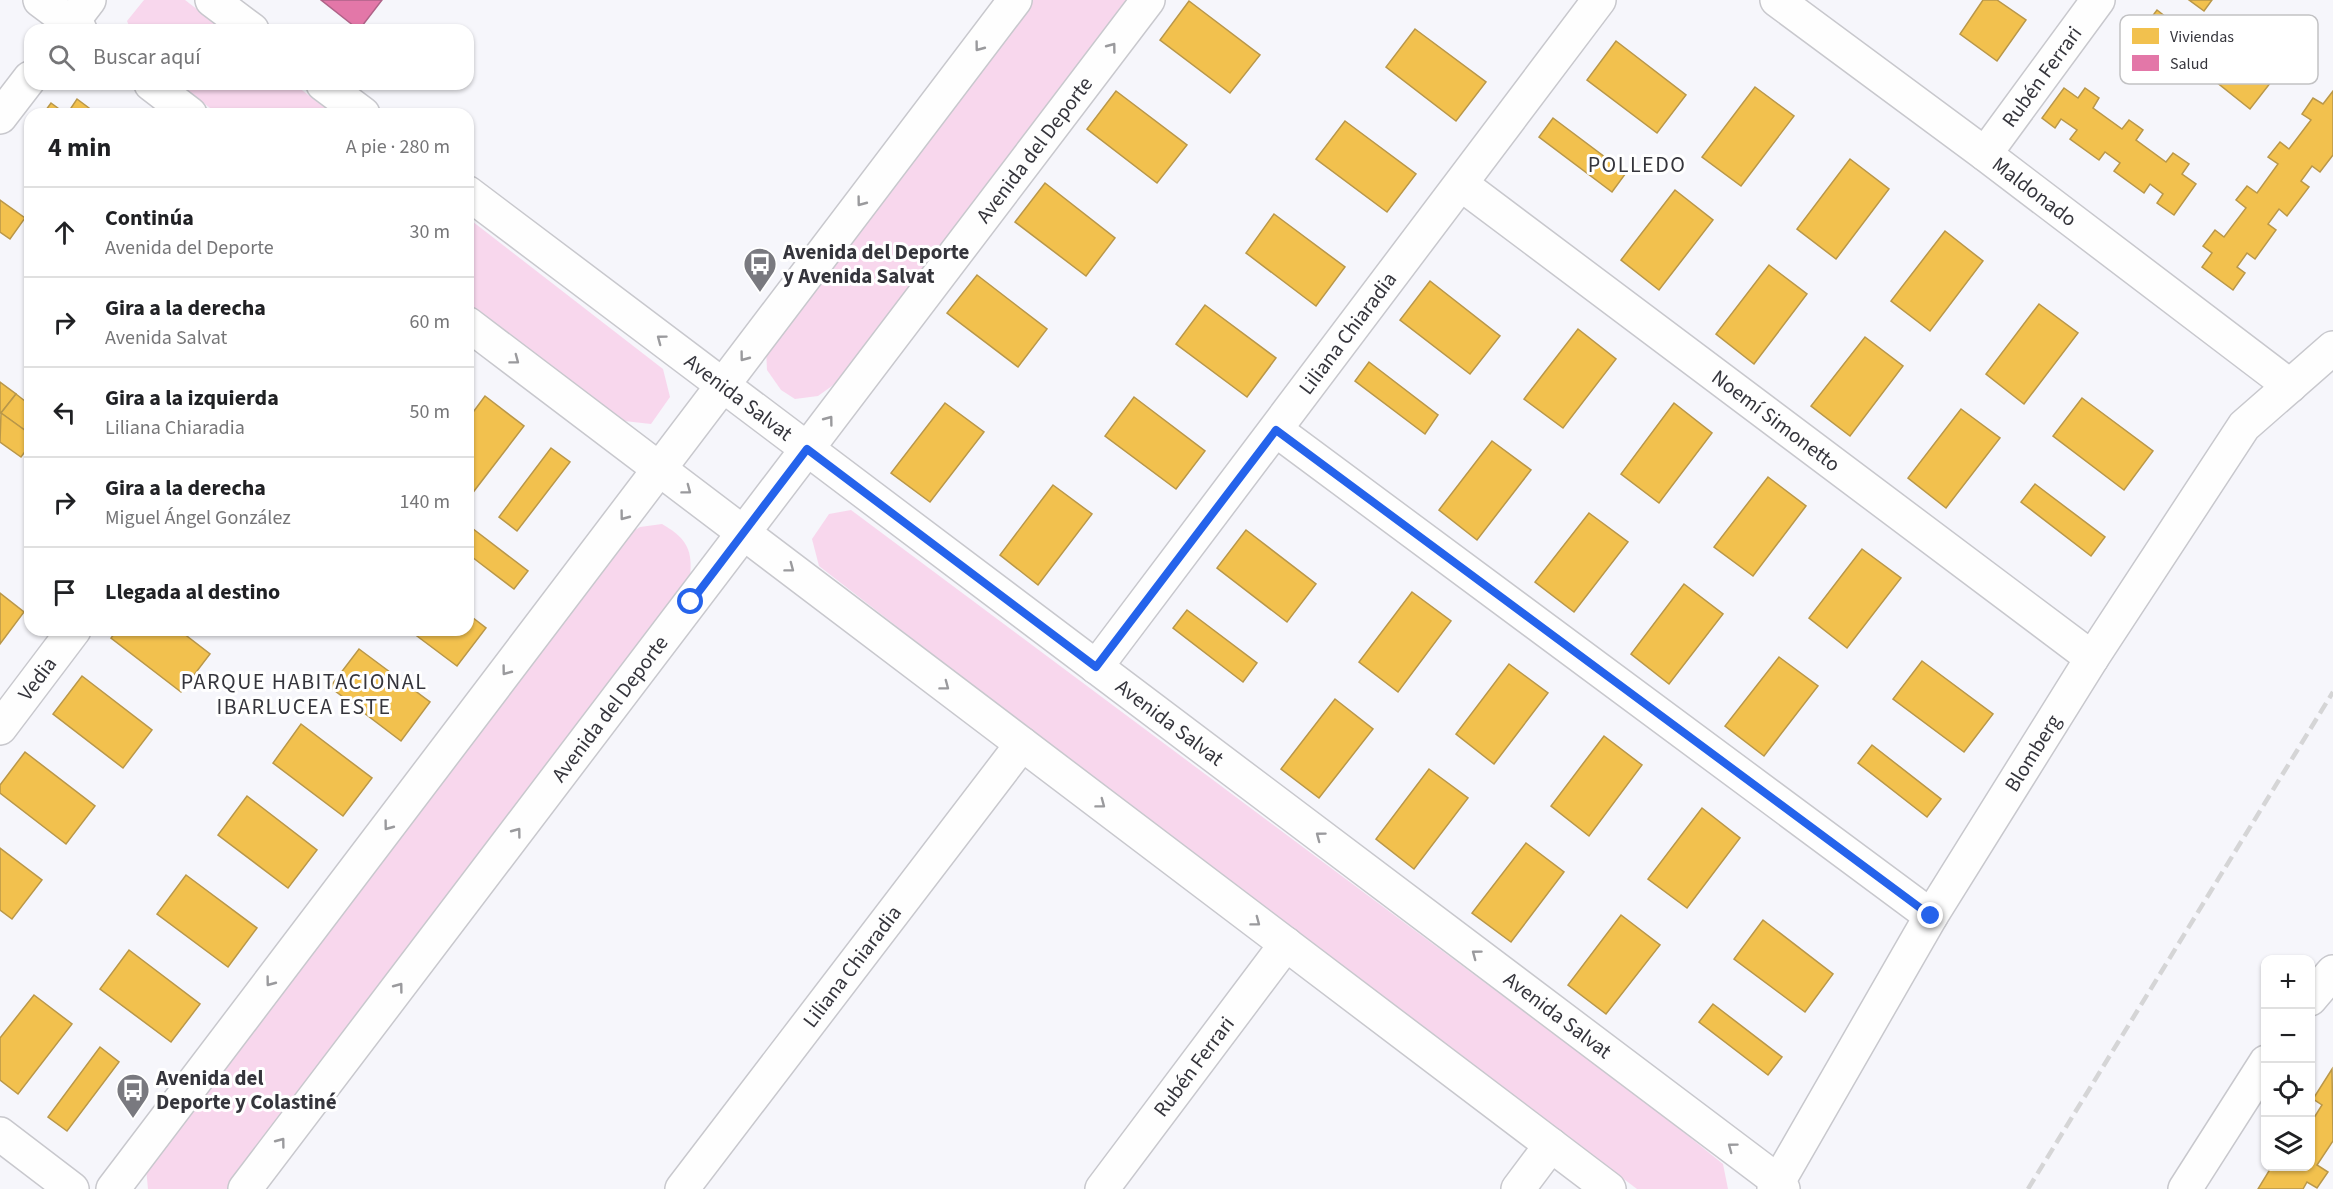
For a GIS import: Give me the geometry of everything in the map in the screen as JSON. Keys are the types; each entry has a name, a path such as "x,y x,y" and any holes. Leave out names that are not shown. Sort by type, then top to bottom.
{"street":[{"path":"40,0 77,21"},
{"path":"212,0 244,24"},
{"path":"113,1189 1015,0"},
{"name":"Avenida del Deporte","path":"245,1189 1148,0"},
{"name":"Liliana Chiaradia","path":"1096,667 1599,0"},
{"name":"Maldonado","path":"1777,0 1985,154 2290,386"},
{"name":"Rubén Ferrari","path":"1985,154 2098,0"},
{"path":"0,117 24,86"},
{"path":"159,90 182,108"},
{"path":"331,90 355,108"},
{"name":"Noemí Simonetto","path":"1461,184 2092,658"},
{"name":"Avenida Salvat","path":"474,199 1096,667 1779,1187"},
{"path":"474,329 1609,1189"},
{"name":"Blomberg","path":"1779,1187 1931,916 2092,658 2244,426 2333,348"},
{"path":"1276,430 1931,916"},
{"name":"Vedia","path":"0,728 69,636"},
{"name":"Liliana Chiaradia","path":"682,1189 1022,744"},
{"name":"Rubén Ferrari","path":"1102,1189 1286,944"},
{"path":"2315,993 2333,972"},
{"path":"2185,1189 2264,1063"},
{"path":"0,1134 72,1189"},
{"path":"1518,1189 1551,1145"}],"shaded area":[{"path":"144,0 185,0 216,24 128,24 127,21"},
{"path":"1029,0 1126,0 839,381 818,396 795,399 781,390 767,370 766,349"},
{"path":"186,90 302,90 325,108 210,108"},
{"path":"474,223 663,369 670,397 651,424 624,421 474,308"},
{"path":"851,510 1661,1114 1723,1164 1728,1189 1637,1189 1053,748 819,566 812,539 829,514"},
{"path":"662,524 677,534 686,545 691,567 690,577 228,1189 148,1189 146,1168 624,537 640,527"}],"building: Viviendas":[{"path":"1983,0 1997,0 2026,20 1997,61 1960,34"},
{"path":"2189,0 2212,0 2204,11"},
{"path":"1189,1 1260,55 1230,93 1160,40"},
{"path":"2157,10 2163,15 2153,15"},
{"path":"1415,29 1486,82 1456,121 1386,67"},
{"path":"1616,41 1686,95 1657,133 1587,80"},
{"path":"2219,84 2270,84 2250,109"},
{"path":"1755,87 1794,116 1741,186 1702,157"},
{"path":"2064,88 2078,98 2085,88 2099,98 2093,108 2122,129 2129,120 2143,130 2136,140 2166,162 2173,153 2189,164 2182,174 2196,184 2174,215 2157,203 2163,194 2150,184 2144,193 2114,171 2120,163 2105,152 2099,160 2070,139 2077,130 2061,119 2055,128 2042,118"},
{"path":"1116,91 1187,145 1157,183 1087,129"},
{"path":"2333,91 2333,155 2320,172 2312,166 2301,181 2309,187 2287,216 2279,209 2268,224 2276,230 2255,259 2247,253 2237,267 2245,273 2233,290 2202,267 2212,253 2203,246 2215,230 2224,237 2246,208 2236,200 2247,186 2257,193 2278,164 2268,157 2280,142 2289,149 2311,120 2302,114 2313,98 2323,104"},
{"path":"77,99 89,108 71,108"},
{"path":"51,103 58,108 47,108"},
{"path":"1553,118 1626,173 1612,192 1539,137"},
{"path":"1345,121 1416,174 1387,212 1316,159"},
{"path":"1850,159 1889,189 1836,259 1797,229"},
{"path":"1045,183 1115,238 1086,276 1015,222"},
{"path":"1675,190 1713,220 1659,290 1621,260"},
{"path":"0,200 24,219 10,239 0,232"},
{"path":"1274,214 1345,267 1316,306 1246,253"},
{"path":"1945,231 1983,261 1930,331 1891,301"},
{"path":"1769,265 1807,294 1754,364 1716,334"},
{"path":"977,275 1047,329 1018,367 947,313"},
{"path":"1430,281 1500,336 1470,374 1400,320"},
{"path":"2039,304 2078,333 2024,404 1986,374"},
{"path":"1205,305 1276,358 1247,397 1176,344"},
{"path":"1578,329 1616,359 1563,428 1524,399"},
{"path":"1865,337 1903,366 1850,436 1811,406"},
{"path":"1369,362 1438,415 1425,434 1355,381"},
{"path":"0,382 16,394 1,413 0,412"},
{"path":"16,394 24,400 24,430 1,413"},
{"path":"485,396 524,426 474,491 474,411"},
{"path":"1134,397 1205,451 1176,489 1105,436"},
{"path":"2082,398 2153,451 2124,490 2053,436"},
{"path":"945,403 984,432 930,502 891,473"},
{"path":"1674,403 1712,433 1659,503 1621,474"},
{"path":"1961,409 2000,438 1946,508 1908,478"},
{"path":"1,413 24,430 24,453 21,457 0,442"},
{"path":"1492,441 1531,470 1477,540 1439,510"},
{"path":"551,448 570,462 517,531 499,517"},
{"path":"1768,477 1806,506 1753,576 1714,547"},
{"path":"2035,484 2105,537 2091,556 2021,502"},
{"path":"1053,485 1092,514 1038,585 1000,555"},
{"path":"1589,513 1628,542 1574,612 1535,582"},
{"path":"474,530 528,571 514,589 474,559"},
{"path":"1246,530 1316,584 1287,622 1217,568"},
{"path":"1862,549 1901,578 1847,648 1809,618"},
{"path":"1684,584 1723,614 1669,684 1631,654"},
{"path":"1412,592 1451,621 1398,692 1359,662"},
{"path":"0,593 24,612 0,644"},
{"path":"1187,610 1257,663 1243,682 1173,628"},
{"path":"474,619 486,628 457,666 417,636 474,636"},
{"path":"112,636 187,636 210,654 181,692 111,638"},
{"path":"359,649 430,702 401,741 330,687"},
{"path":"1779,657 1818,686 1764,756 1725,726"},
{"path":"1922,661 1993,714 1964,752 1893,699"},
{"path":"1509,664 1548,693 1494,764 1456,734"},
{"path":"82,676 152,730 123,768 53,714"},
{"path":"1335,699 1373,729 1319,798 1281,769"},
{"path":"301,724 372,778 343,816 273,763"},
{"path":"1604,736 1642,765 1589,836 1551,806"},
{"path":"1872,745 1941,799 1927,817 1858,763"},
{"path":"25,752 95,806 66,844 0,793 0,785"},
{"path":"1429,769 1468,798 1414,869 1376,839"},
{"path":"247,796 317,850 288,888 218,835"},
{"path":"1702,808 1740,838 1687,908 1648,879"},
{"path":"1526,843 1564,872 1511,942 1472,913"},
{"path":"0,848 42,880 12,919 0,910"},
{"path":"186,875 257,928 228,967 157,914"},
{"path":"1621,915 1660,945 1606,1014 1568,985"},
{"path":"1763,920 1833,974 1805,1012 1734,959"},
{"path":"129,950 200,1004 171,1042 100,989"},
{"path":"34,995 72,1024 18,1094 0,1080 0,1038"},
{"path":"1713,1004 1782,1057 1768,1075 1699,1022"},
{"path":"100,1047 119,1062 67,1131 48,1117"},
{"path":"2332,1069 2333,1141 2317,1165 2328,1172 2317,1188 2307,1182 2303,1189 2258,1189 2269,1171 2315,1171 2315,1116 2322,1105 2315,1100 2315,1096"}],"building: Salud":[{"path":"321,0 382,0 364,24 351,24"}],"railway":[{"path":"2028,1189 2333,692"}],"place":[{"name":"Avenida del Deporte y Avenida Salvat","path":"760,293"},
{"name":"Avenida del Deporte y Colastiné","path":"133,1119"}],"district":[{"name":"POLLEDO","path":"1637,165"},
{"name":"PARQUE HABITACIONAL IBARLUCEA ESTE","path":"304,694"}],"route":[{"path":"691,602 807,449 1096,667 1276,430 1931,916"}]}
